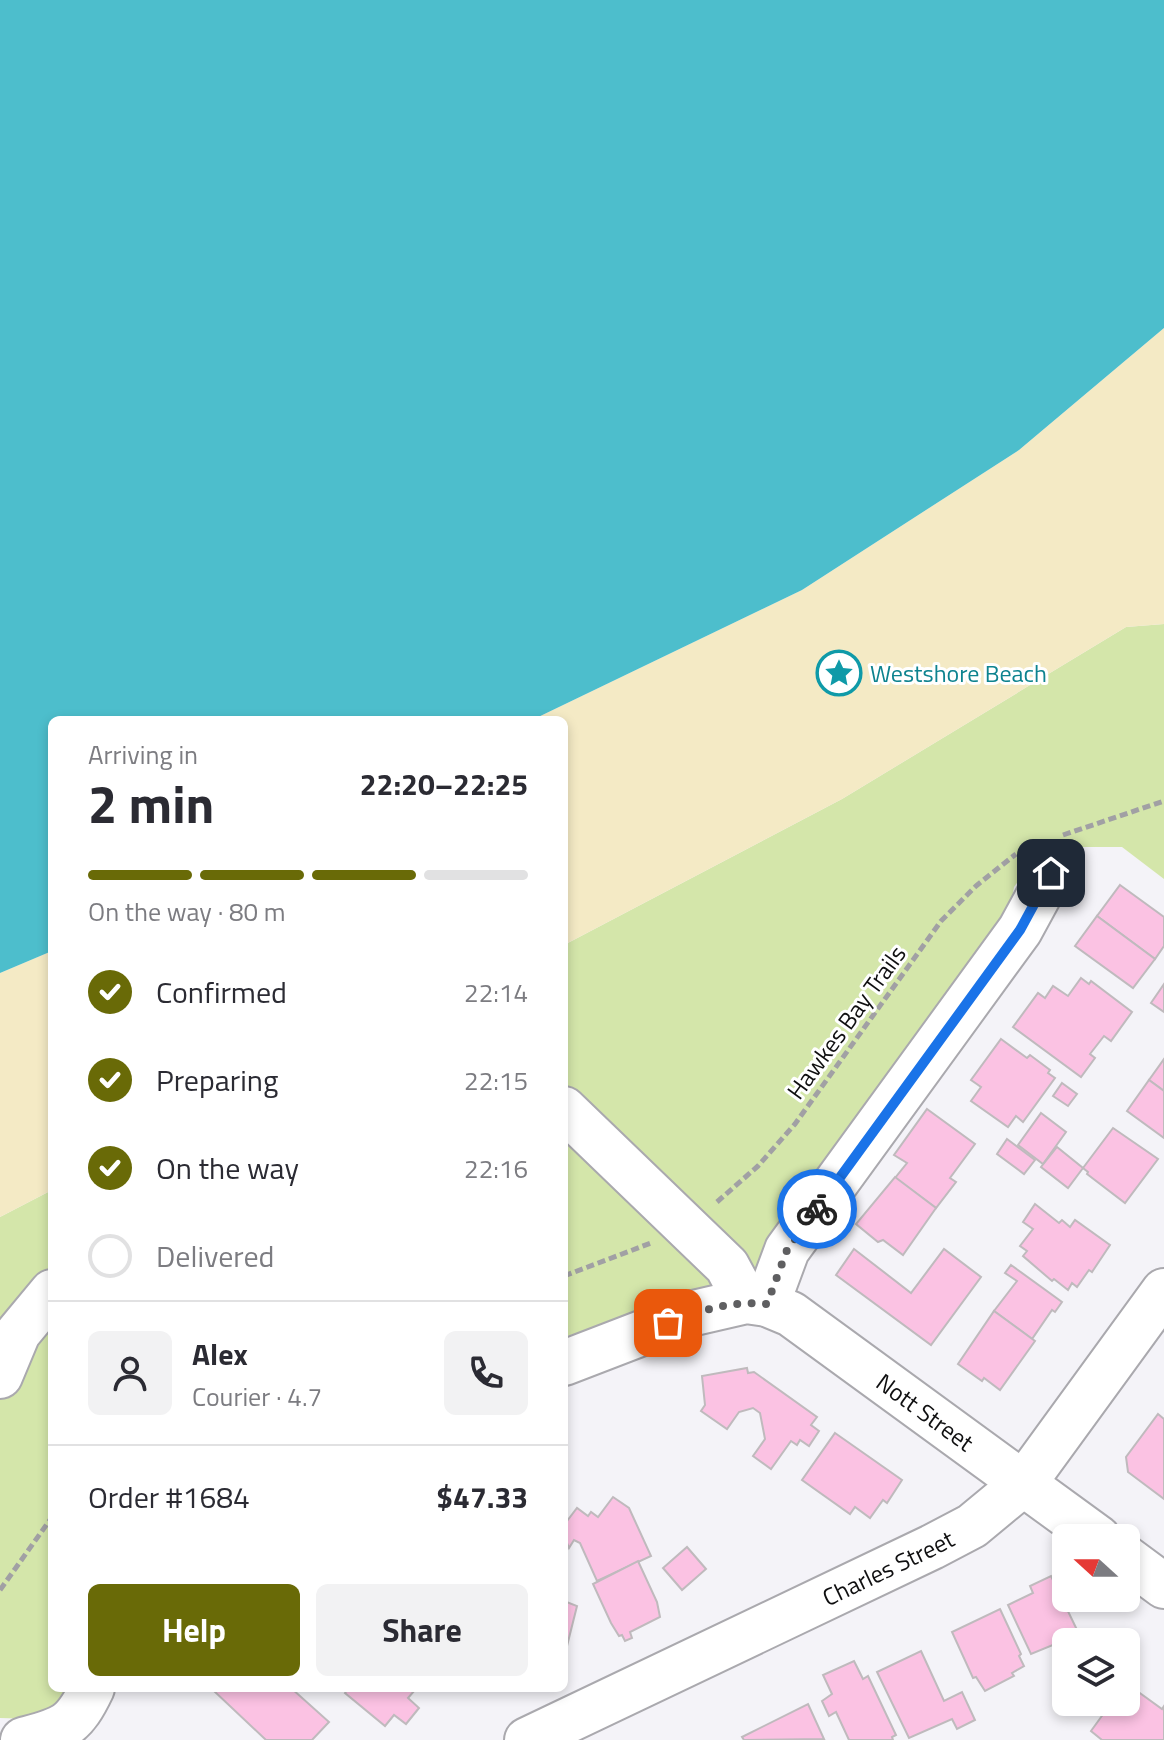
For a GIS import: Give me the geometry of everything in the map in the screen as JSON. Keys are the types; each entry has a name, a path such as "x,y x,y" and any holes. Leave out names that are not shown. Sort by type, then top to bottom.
{"street":[{"path":"757,1303 787,1250 1020,930 1042,855"},
{"path":"568,1113 727,1266 757,1303"},
{"name":"Charles Street","path":"527,1740 972,1526 1024,1483 1164,1291"},
{"path":"0,1376 18,1333 48,1297"},
{"path":"568,1361 694,1313 757,1303"},
{"name":"Nott Street","path":"757,1303 791,1314 1079,1524"},
{"path":"1140,1568 1164,1586"},
{"path":"46,1737 62,1729 79,1712 90,1692"}],"path":[{"name":"Hawkes Bay Trails","path":"568,1274 641,1249 727,1196 795,1124 941,921 976,886 1164,801"},
{"path":"0,1590 48,1523"}],"green space":[{"path":"1164,624 1164,879 1122,847 1040,852 1014,887 1008,922 760,1276 568,1336 568,943 842,799 1126,627"},
{"path":"48,1192 48,1692 69,1692 35,1719 0,1718 0,1217"}],"sand":[{"name":"Westshore Beach","path":"1164,328 1164,624 1126,627 842,799 568,943 568,716 540,716 802,590 1019,450"},
{"path":"48,953 48,1192 0,1217 0,973"}],"water":[{"path":"0,0 1164,0 1164,328 1019,450 802,590 540,716 48,716 48,953 0,973"}],"building":[{"path":"1120,885 1164,917 1164,946 1155,959 1097,916"},
{"path":"1097,916 1155,959 1133,988 1075,946"},
{"path":"1081,978 1089,984 1091,981 1132,1012 1111,1041 1104,1036 1090,1054 1095,1058 1081,1077 1013,1027 1038,993 1045,998 1053,986 1068,996"},
{"path":"1164,984 1164,1012 1151,1003"},
{"path":"1001,1039 1027,1058 1030,1055 1050,1070 1048,1073 1055,1078 1023,1122 1016,1116 1008,1127 971,1101 981,1087 971,1080"},
{"path":"1164,1059 1164,1091 1149,1080"},
{"path":"1149,1080 1164,1091 1164,1138 1127,1111"},
{"path":"1062,1083 1077,1094 1068,1106 1053,1096"},
{"path":"927,1109 975,1144 950,1178 956,1182 936,1208 895,1178 907,1163 894,1155"},
{"path":"1041,1113 1066,1132 1043,1164 1018,1145"},
{"path":"1113,1128 1158,1159 1125,1203 1083,1168"},
{"path":"1007,1139 1035,1160 1024,1174 997,1154"},
{"path":"1057,1147 1083,1168 1068,1188 1041,1167"},
{"path":"895,1177 936,1208 903,1255 883,1240 878,1242 856,1224"},
{"path":"1035,1204 1059,1223 1062,1220 1070,1227 1075,1220 1110,1245 1092,1272 1089,1270 1077,1287 1072,1283 1068,1290 1054,1279 1052,1281 1023,1256 1027,1251 1020,1246 1033,1229 1023,1222"},
{"path":"854,1249 911,1293 944,1249 981,1277 931,1345 836,1275"},
{"path":"1011,1265 1062,1302 1055,1312 1052,1310 1032,1339 994,1311 1017,1281 1005,1273"},
{"path":"994,1311 1035,1341 1000,1390 958,1364"},
{"path":"747,1368 748,1373 754,1372 817,1417 811,1425 819,1431 809,1446 800,1440 797,1445 791,1441 771,1469 753,1456 765,1439 760,1413 753,1408 739,1412 727,1429 701,1411 705,1405 702,1376"},
{"path":"1158,1414 1164,1419 1164,1499 1128,1472 1126,1457"},
{"path":"835,1433 902,1480 887,1503 883,1500 870,1518 855,1507 850,1514 802,1480"},
{"path":"613,1497 629,1508 651,1556 597,1581 580,1543 574,1540 569,1548 568,1520 577,1508 588,1516 591,1512 598,1517"},
{"path":"687,1547 706,1569 682,1590 663,1568"},
{"path":"638,1561 657,1602 660,1617 630,1632 632,1638 625,1641 611,1623 593,1584"},
{"path":"1051,1576 1052,1612 1068,1612 1076,1628 1052,1628 1052,1645 1031,1654 1008,1605 1033,1593 1030,1586"},
{"path":"568,1603 577,1606 568,1642"},
{"path":"1000,1609 1024,1666 1012,1673 1014,1676 985,1691 976,1677 973,1678 952,1632"},
{"path":"921,1651 944,1701 962,1692 975,1720 957,1729 952,1719 909,1738 877,1672"},
{"path":"854,1661 863,1679 868,1676 896,1735 892,1737 893,1740 849,1740 836,1712 829,1716 822,1701 832,1694 823,1675"},
{"path":"215,1692 295,1692 329,1722 312,1740 266,1740"},
{"path":"413,1692 408,1698 419,1708 406,1724 394,1715 385,1726 345,1693"},
{"path":"1140,1693 1162,1709 1164,1706 1164,1740 1102,1740 1091,1731 1102,1716 1140,1716"},
{"path":"808,1704 824,1739 744,1740 742,1737"}],"way so far":[{"path":"668,1323 694,1313 746,1301 767,1304 787,1250 817,1209"}],"place":[{"name":"Westshore Beach","path":"839,673"}],"route":[{"path":"817,1209 1020,930 1051,873"}]}
